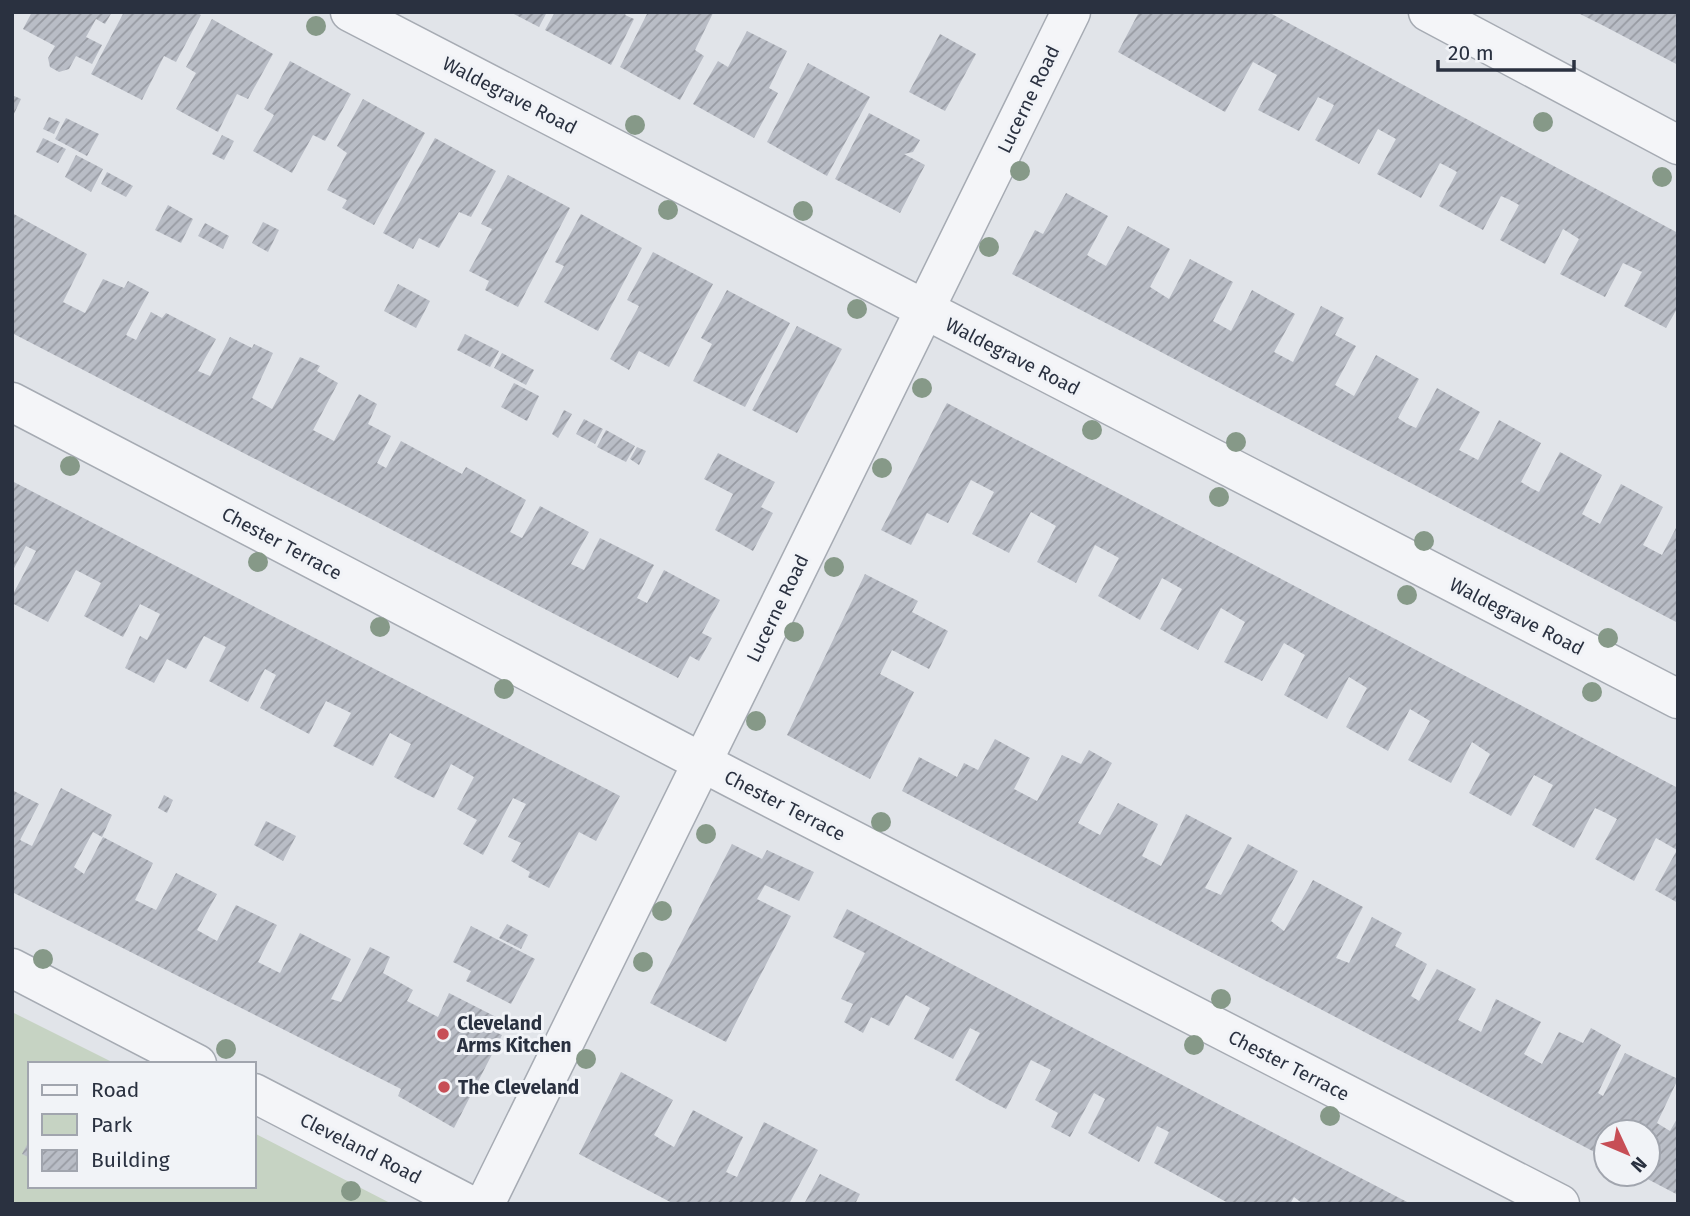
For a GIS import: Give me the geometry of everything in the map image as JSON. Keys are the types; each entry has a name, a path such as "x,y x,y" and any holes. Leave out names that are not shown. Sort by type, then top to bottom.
{"street":[{"name":"Waldegrave Road","path":"350,12 1678,699"},
{"name":"Lucerne Road","path":"485,1204 1071,12"},
{"path":"1428,12 1678,145"},
{"name":"Chester Terrace","path":"12,402 703,763 1560,1204"},
{"path":"12,968 193,1062"},
{"name":"Cleveland Road","path":"256,1094 468,1204"}],"green space":[{"path":"12,1012 112,1062 28,1062 28,1188 256,1188 256,1134 392,1204 12,1204"}],"building":[{"path":"32,12 112,12 105,24 96,19 86,37 102,45 92,64 76,56 69,69 59,72 50,67 48,58 55,46 23,29"},
{"path":"124,12 196,12 201,15 176,62 164,56 142,100 91,74"},
{"path":"510,12 547,12 539,27"},
{"path":"555,12 627,12 625,15 634,19 611,65 545,30"},
{"path":"648,12 713,13 695,50 704,56 680,100 620,67"},
{"path":"1139,12 1268,12 1678,233 1678,307 1666,328 1624,306 1642,272 1623,263 1605,297 1560,274 1579,239 1563,229 1545,264 1500,240 1519,205 1510,200 1501,196 1483,230 1439,206 1457,172 1448,167 1440,163 1421,198 1377,174 1396,139 1378,129 1359,164 1315,140 1334,105 1318,97 1299,131 1258,110 1277,75 1253,62 1225,112 1118,52"},
{"path":"1576,12 1678,12 1678,65 1604,26"},
{"path":"212,19 273,54 248,99 237,94 218,132 176,109 196,73 186,67"},
{"path":"747,31 787,51 769,88 778,93 754,138 693,104 718,61 728,67"},
{"path":"940,34 976,54 945,111 909,92"},
{"path":"290,61 351,94 325,141 313,135 292,173 253,151 274,115 264,109"},
{"path":"808,63 870,97 827,176 767,142"},
{"path":"12,95 21,99 12,118"},
{"path":"363,99 425,133 374,225 342,208 347,200 327,190 347,153 337,146"},
{"path":"869,113 920,140 913,152 904,154 925,165 900,213 835,179"},
{"path":"49,117 60,122 54,134 43,129"},
{"path":"66,118 99,134 87,156 55,139"},
{"path":"222,135 234,141 224,160 212,154"},
{"path":"43,138 66,149 58,163 36,152"},
{"path":"435,138 496,171 471,217 459,212 439,248 419,238 413,249 383,233"},
{"path":"76,155 103,169 91,192 65,177"},
{"path":"107,172 133,186 126,197 101,184"},
{"path":"508,175 570,208 518,307 485,290 489,281 469,271 492,229 481,224"},
{"path":"1066,193 1108,216 1087,255 1106,266 1128,226 1170,249 1150,287 1169,299 1190,259 1233,282 1213,321 1231,331 1252,290 1295,314 1274,352 1293,362 1321,306 1344,318 1335,335 1356,346 1335,385 1354,396 1376,355 1419,379 1398,418 1407,424 1416,428 1437,388 1480,412 1459,450 1478,460 1499,420 1541,443 1521,482 1531,488 1539,492 1560,452 1602,475 1582,514 1600,524 1621,484 1663,507 1643,545 1662,555 1678,524 1678,623 1012,274 1035,230 1043,234"},
{"path":"168,205 193,219 181,243 155,230"},
{"path":"12,213 87,254 63,302 85,313 103,279 124,288 128,281 149,292 126,335 136,340 151,312 162,318 166,313 216,339 198,371 210,376 230,337 252,348 254,344 273,353 252,398 272,409 300,357 320,366 317,371 338,383 313,430 334,441 359,394 377,404 368,424 391,436 377,463 386,468 401,441 462,474 466,467 526,500 510,532 522,538 540,506 589,532 571,564 584,570 600,538 654,565 637,598 647,603 664,570 720,600 702,633 712,638 699,661 690,656 678,678 12,333"},
{"path":"581,214 642,248 598,331 544,302 564,266 555,262"},
{"path":"263,222 279,230 268,252 252,243"},
{"path":"205,223 229,236 223,249 198,236"},
{"path":"653,252 713,284 669,367 639,351 629,370 610,359 639,306 627,300"},
{"path":"398,284 430,301 416,328 384,311"},
{"path":"727,290 790,323 745,407 693,381 712,344 701,338"},
{"path":"797,326 842,349 797,433 752,410"},
{"path":"465,334 499,351 490,367 457,350"},
{"path":"502,353 534,370 526,385 494,368"},
{"path":"514,383 539,396 527,421 501,407"},
{"path":"947,403 1678,788 1678,903 1655,890 1677,850 1656,838 1634,881 1595,859 1617,819 1606,813 1595,808 1574,848 1532,825 1553,785 1534,775 1511,816 1469,793 1490,754 1472,742 1451,783 1408,760 1430,721 1410,709 1388,751 1346,727 1367,688 1349,677 1327,719 1284,695 1305,655 1284,643 1262,681 1224,662 1245,622 1221,608 1198,650 1160,629 1182,589 1162,578 1140,620 1098,596 1119,558 1095,545 1076,583 1037,562 1056,526 1031,512 1009,553 972,534 994,492 971,480 948,523 927,513 911,545 881,530"},
{"path":"564,410 572,414 558,438 552,434"},
{"path":"584,419 603,429 595,444 576,434"},
{"path":"606,430 635,446 626,462 597,447"},
{"path":"637,447 646,451 639,465 630,459"},
{"path":"718,453 775,482 761,507 773,513 753,551 715,530 733,494 704,479"},
{"path":"12,481 620,796 596,841 579,832 549,888 528,877 530,872 511,861 521,843 508,837 526,804 513,798 483,855 463,844 477,820 457,809 474,777 451,764 434,798 394,777 411,744 390,733 373,766 333,746 351,713 326,701 309,734 260,708 276,675 265,669 248,702 209,681 226,647 204,636 186,669 167,659 154,683 125,668 140,636 147,640 160,614 140,604 123,637 84,616 101,583 76,570 48,622 12,603 12,596 36,551 26,546 12,572"},
{"path":"865,574 918,601 912,612 948,631 929,669 892,650 880,674 914,692 870,779 787,735"},
{"path":"995,739 1030,758 1014,789 1037,801 1062,755 1081,764 1089,750 1112,763 1078,823 1100,835 1118,803 1158,824 1142,856 1161,866 1186,814 1232,838 1205,888 1221,895 1248,844 1298,871 1271,921 1284,931 1313,880 1363,907 1336,958 1349,963 1372,917 1402,933 1395,946 1427,964 1411,996 1419,1001 1437,969 1476,989 1458,1020 1481,1032 1496,999 1541,1022 1524,1054 1542,1064 1559,1032 1583,1043 1591,1028 1621,1045 1598,1093 1603,1096 1625,1053 1678,1079 1659,1118 1592,1118 1592,1151 902,791 919,757 957,777 964,763 978,770"},
{"path":"61,788 112,815 102,837 93,832 74,867 84,874 103,837 153,863 135,900 156,910 176,873 217,894 197,930 217,941 236,905 277,925 258,962 280,973 300,933 351,959 331,999 341,1002 370,947 390,957 383,973 413,990 407,1001 438,1017 449,993 502,1020 495,1032 502,1035 454,1128 398,1096 401,1089 12,892 12,790 39,804 20,840 32,846"},
{"path":"164,795 173,800 167,813 158,808"},
{"path":"266,821 296,836 283,861 254,845"},
{"path":"732,844 762,859 767,850 814,872 799,901 765,885 757,899 791,916 726,1042 650,1003"},
{"path":"847,909 1411,1204 1303,1204 1294,1197 1290,1204 1230,1204 1154,1163 1169,1132 1157,1126 1139,1162 1088,1133 1105,1099 1094,1093 1070,1137 1051,1127 1058,1113 1035,1100 1051,1070 1031,1060 1006,1109 955,1080 980,1033 970,1028 953,1059 914,1039 930,1008 906,995 889,1026 871,1017 863,1033 844,1022 853,1004 841,999 865,953 833,937"},
{"path":"507,924 528,935 521,949 499,938"},
{"path":"471,926 535,959 511,1004 466,981 471,971 453,962"},
{"path":"621,1072 673,1100 654,1135 674,1147 693,1110 743,1137 726,1172 737,1177 764,1122 818,1150 789,1204 674,1204 579,1154"},
{"path":"1678,1117 1678,1195 1662,1187 1662,1126 1670,1131"},
{"path":"28,1143 28,1157 22,1154"},
{"path":"820,1174 860,1194 855,1204 804,1204"}],"place":[{"name":"Cleveland Arms Kitchen","path":"443,1034"},
{"name":"The Cleveland","path":"444,1087"}]}
